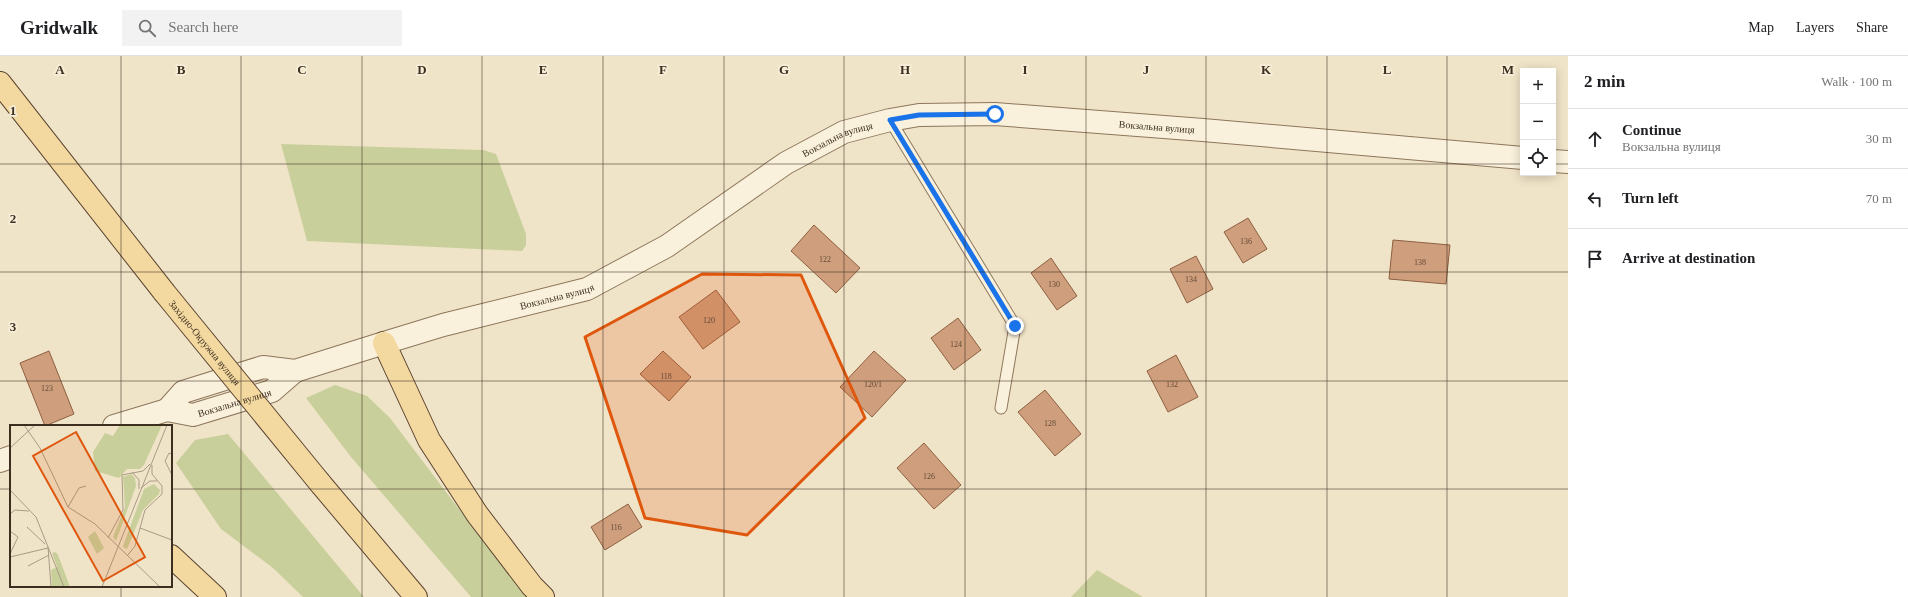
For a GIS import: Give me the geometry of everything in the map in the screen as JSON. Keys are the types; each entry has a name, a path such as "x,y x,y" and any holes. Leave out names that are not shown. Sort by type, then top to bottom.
{"main road":[{"name":"Західно-Окружна вулиця","path":"0,83 164,292 320,483 416,597"},
{"path":"384,343 429,440 477,514 532,586 543,597"},
{"path":"172,557 215,597"}],"street":[{"name":"Вокзальна вулиця","path":"117,425 167,410 193,415 272,391 295,371 443,325 587,290 667,246 786,163 844,132 890,120 919,115 995,114 1203,130 1520,158"},
{"path":"1556,161 1568,162"},
{"path":"0,461 10,457"}],"lane":[{"path":"890,120 1015,326 1001,408"}],"highlighted area":[{"path":"702,274 801,275 865,418 747,535 645,518 585,337"}],"green space":[{"path":"281,144 483,150 496,154 526,234 526,245 522,251 307,241"},
{"path":"335,385 367,396 390,418 493,554 529,597 471,597 351,457 306,398"},
{"path":"228,434 364,597 303,597 273,568 221,529 176,463 195,440"},
{"path":"1097,570 1143,597 1071,597"}],"building":[{"path":"1248,218 1267,249 1243,263 1224,232"},
{"path":"814,225 860,268 836,293 791,251"},
{"path":"1393,240 1450,245 1446,284 1389,279"},
{"path":"1196,256 1213,289 1187,303 1170,269"},
{"path":"1051,258 1077,296 1057,310 1031,273"},
{"path":"716,290 740,322 703,349 679,317"},
{"path":"958,318 981,350 954,370 931,338"},
{"path":"49,351 74,414 45,425 20,363"},
{"path":"663,351 691,377 669,401 640,374"},
{"path":"874,351 906,380 872,417 840,387"},
{"path":"1176,355 1198,397 1168,412 1147,371"},
{"path":"1045,390 1081,434 1055,456 1018,412"},
{"path":"924,443 961,485 934,509 897,468"},
{"path":"628,504 642,527 605,550 591,527"}],"route":[{"path":"995,114 919,115 890,120 1015,326"}]}
